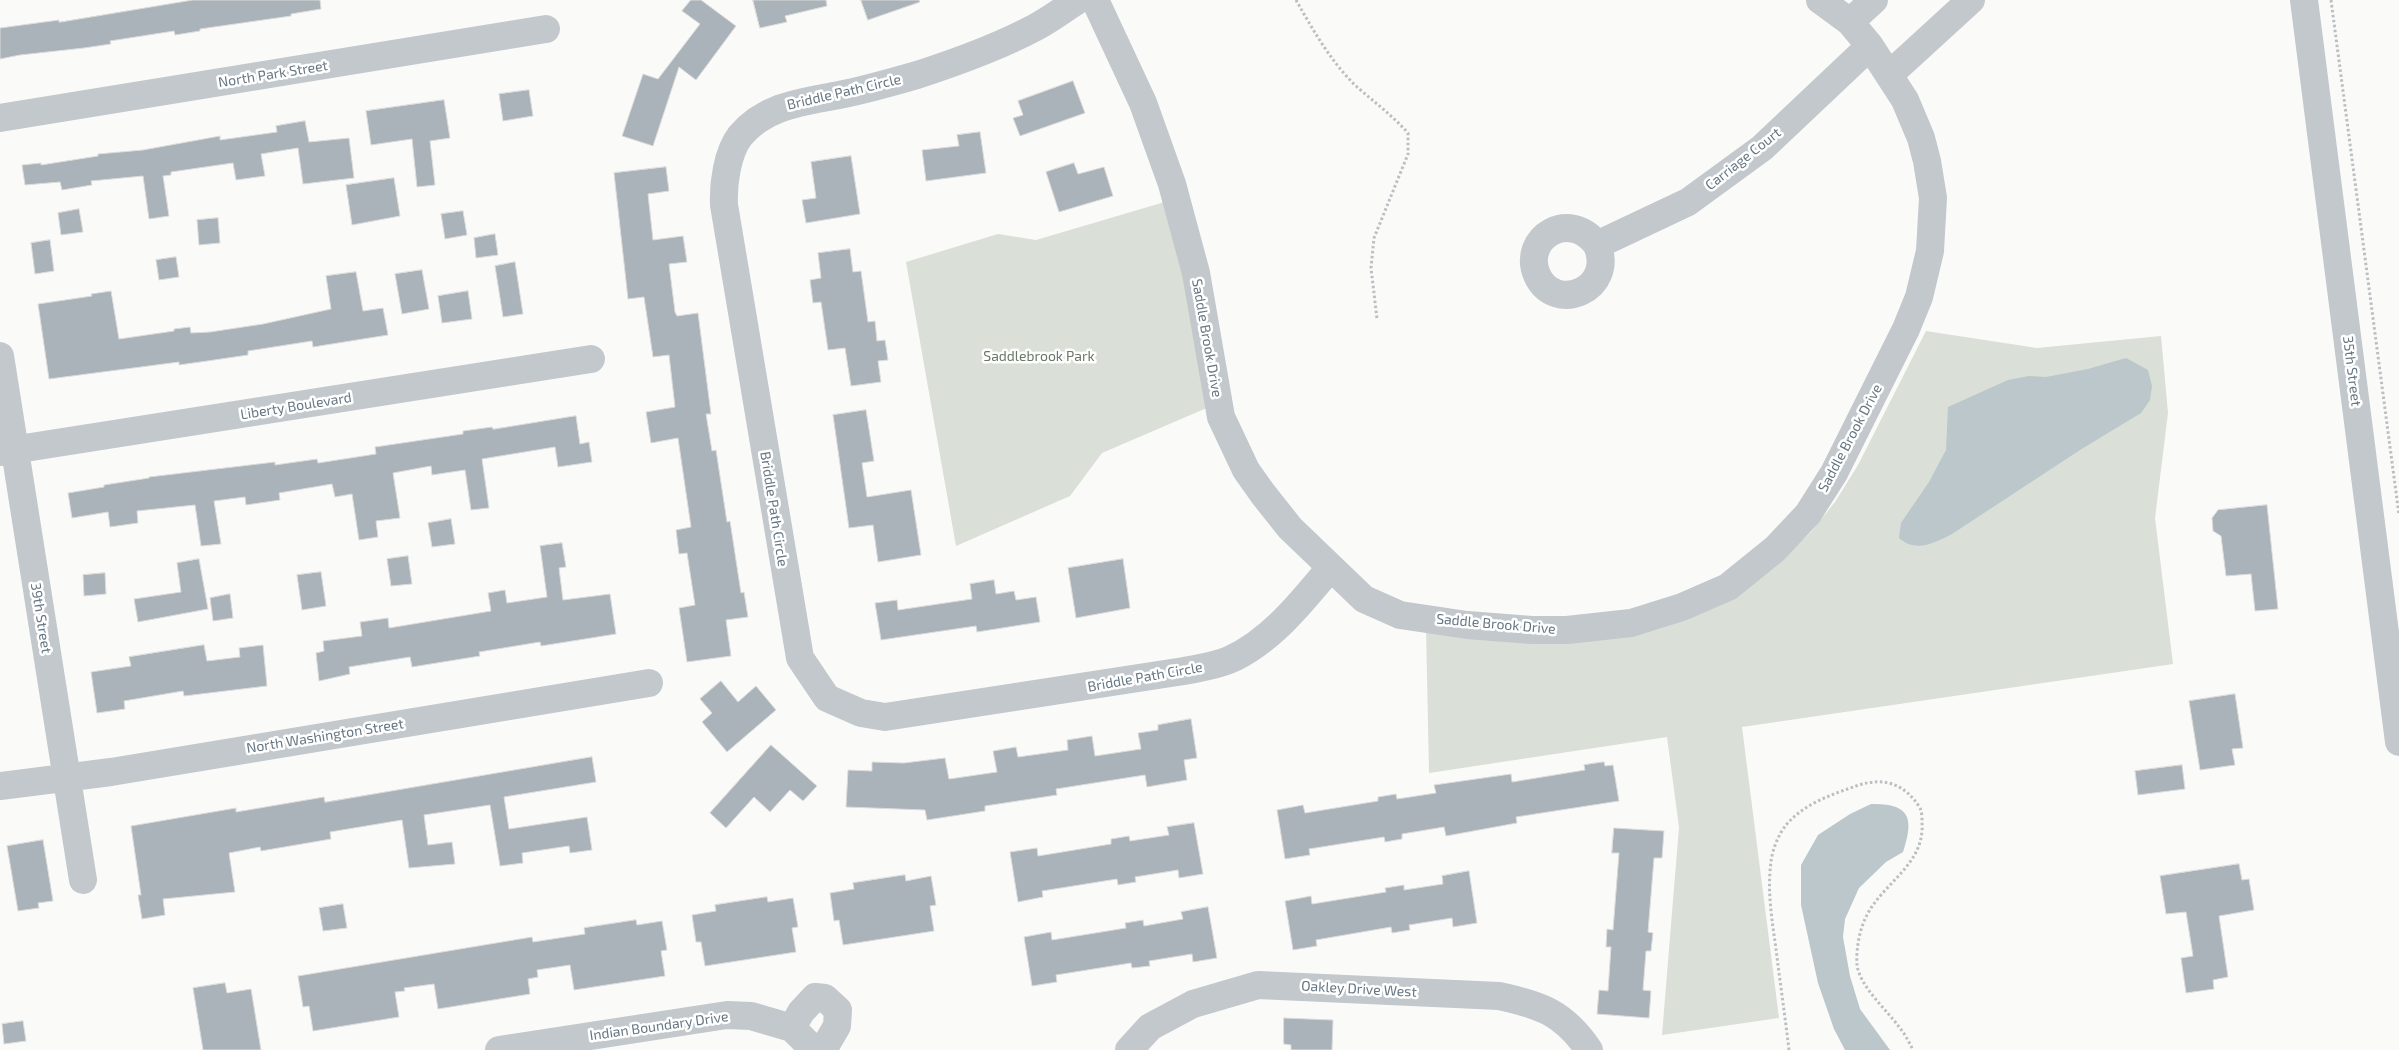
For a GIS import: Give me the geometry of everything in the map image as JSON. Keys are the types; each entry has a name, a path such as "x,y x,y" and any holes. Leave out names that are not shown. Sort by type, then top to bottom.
{"street":[{"name":"Briddle Path Circle","path":"1078,0 1036,27 964,58 915,75 841,95 781,107 765,116 740,137 726,168 723,186 724,205 800,658 827,698 862,713 886,717 1184,671 1230,660 1255,646 1306,598 1330,568"},
{"name":"Saddle Brook Drive","path":"1095,0 1144,103 1172,184 1196,273 1221,417 1246,470 1262,494 1290,528 1364,599 1400,615 1532,630 1567,630 1631,623 1682,607 1728,587 1775,549 1808,514 1834,472 1906,329 1924,283 1930,251 1932,198 1927,161 1914,120 1905,100 1870,46 1850,22 1820,0"},
{"path":"1850,22 1874,0"},
{"path":"1888,75 1971,0"},
{"name":"35th Street","path":"2304,0 2399,742"},
{"name":"North Park Street","path":"0,118 546,29"},
{"name":"Carriage Court","path":"1597,246 1688,202 1747,159 1762,148 1870,46"},
{"name":"39th Street","path":"0,356 7,452 83,880"},
{"name":"Liberty Boulevard","path":"7,452 591,358"},
{"name":"North Washington Street","path":"0,786 66,776 111,772 649,683"},
{"name":"Oakley Drive West","path":"1129,1050 1150,1027 1193,1004 1258,985 1499,996 1528,1002 1553,1012 1575,1031 1589,1050"},
{"name":"Indian Boundary Drive","path":"499,1050 727,1014 751,1016 810,1044"}],"path":[{"path":"1296,0 1318,38 1355,85 1388,111 1408,133 1408,154 1374,238 1371,268 1377,319"},
{"path":"2331,0 2399,515"},
{"path":"1789,1050 1770,904 1771,862 1776,845 1785,825 1798,813 1827,796 1870,782 1887,781 1902,788 1921,810 1923,832 1918,849 1904,873 1880,894 1866,917 1859,935 1857,967 1868,990 1900,1028 1913,1050"}],"green space":[{"name":"Saddlebrook Park","path":"1168,201 1209,407 1102,453 1070,496 956,546 906,262 998,234 1036,240"},
{"path":"1926,331 2037,348 2161,336 2168,413 2155,518 2173,664 1742,727 1779,1018 1662,1035 1679,827 1667,737 1429,773 1426,626 1531,641 1773,567 1811,532 1835,502 1858,465"}],"shaded area":[{"path":"2126,358 2148,370 2152,386 2150,400 2141,413 2080,450 1952,534 1932,543 1918,546 1905,543 1899,538 1901,523 1929,482 1946,450 1948,407 2008,380 2029,376 2046,377 2088,369"},
{"path":"1871,804 1884,804 1902,810 1908,822 1906,840 1903,852 1886,862 1859,888 1845,919 1843,937 1850,976 1860,1009 1890,1050 1845,1050 1834,1029 1818,983 1801,905 1801,865 1818,835 1850,814"}],"building":[{"path":"193,0 320,0 321,9 291,14 291,16 200,29 200,31 175,35 174,31 110,41 111,44 0,59 0,28 59,20 59,22"},
{"path":"691,0 701,0 736,26 696,80 679,67 653,146 622,136 643,74 658,79 700,24 682,11"},
{"path":"753,0 826,0 827,6 785,16 787,22 760,28"},
{"path":"861,0 919,0 920,2 868,20"},
{"path":"1073,81 1085,113 1020,136 1013,118 1023,115 1018,101"},
{"path":"529,90 533,116 503,121 499,94"},
{"path":"444,100 450,138 430,141 435,185 417,187 412,139 371,145 366,111"},
{"path":"305,121 309,142 349,138 354,178 303,184 298,148 261,154 265,176 236,180 233,163 171,172 171,175 163,176 169,216 149,219 143,176 91,181 92,185 62,190 60,182 25,185 22,165 41,163 41,165 98,156 98,154 143,150 220,136 220,140 277,132 276,126"},
{"path":"980,132 986,173 926,181 922,150 959,146 957,135"},
{"path":"851,156 860,214 806,223 802,200 816,198 811,162"},
{"path":"1074,163 1078,174 1104,167 1113,196 1059,212 1046,172"},
{"path":"666,167 669,191 648,194 653,240 683,236 687,262 669,264 675,312 677,316 698,313 711,414 706,414 712,451 716,450 727,522 730,521 741,593 744,592 748,617 726,620 731,656 687,662 679,608 695,605 687,553 679,554 676,530 691,527 678,438 651,443 646,412 675,407 669,355 653,357 644,297 628,299 614,173"},
{"path":"394,178 400,216 352,225 346,185"},
{"path":"79,209 83,232 61,235 58,213"},
{"path":"463,211 467,235 445,239 441,214"},
{"path":"218,218 220,243 199,245 197,220"},
{"path":"495,234 498,255 476,258 474,238"},
{"path":"50,240 54,271 35,274 31,243"},
{"path":"850,249 853,272 861,271 868,322 875,321 877,341 885,340 888,360 878,361 881,382 851,386 845,348 828,350 821,302 813,303 810,280 821,278 818,253"},
{"path":"176,257 179,277 159,280 156,260"},
{"path":"515,262 523,314 503,317 495,266"},
{"path":"422,270 429,309 402,314 395,274"},
{"path":"356,272 363,311 383,308 388,335 313,347 312,341 248,351 248,355 214,360 179,365 179,362 49,379 38,304 92,296 91,294 111,291 119,339 190,327 191,333 210,332 263,324 331,309 326,276"},
{"path":"468,291 472,319 442,323 438,296"},
{"path":"866,410 874,461 862,463 867,497 911,490 921,555 878,562 873,525 849,528 833,415"},
{"path":"576,416 580,444 589,442 592,462 558,467 555,447 482,459 489,508 471,510 465,470 432,475 431,466 393,473 400,518 376,521 378,537 359,540 352,494 335,497 332,484 279,493 280,500 246,505 245,497 214,501 221,544 201,546 195,505 137,511 138,523 110,527 108,512 72,518 68,493 104,487 104,485 149,477 275,462 275,465 317,459 318,463 376,454 375,447 463,434 463,431 492,427 493,429"},
{"path":"2267,505 2278,609 2255,611 2251,574 2226,576 2221,536 2213,531 2212,518 2218,510"},
{"path":"451,519 455,544 432,547 428,523"},
{"path":"562,543 566,567 559,568 563,600 610,594 616,634 541,646 540,642 479,652 480,656 412,667 410,657 349,667 350,674 319,681 316,653 324,651 323,641 362,636 360,622 388,618 389,628 491,611 488,593 505,590 507,603 547,597 540,546"},
{"path":"408,556 412,584 391,586 387,559"},
{"path":"199,559 208,609 138,622 134,599 181,592 177,563"},
{"path":"1123,559 1130,608 1076,618 1068,568"},
{"path":"321,572 326,606 302,610 297,575"},
{"path":"105,573 106,594 84,596 83,575"},
{"path":"994,580 996,594 1014,591 1016,600 1036,597 1040,622 977,632 976,626 881,640 875,603 897,600 898,610 972,599 970,584"},
{"path":"230,594 233,618 213,621 210,598"},
{"path":"204,645 207,661 240,657 239,648 263,645 267,686 184,696 183,691 124,701 125,709 97,713 91,672 131,666 129,657"},
{"path":"721,681 738,702 756,686 776,710 727,752 702,722 712,713 700,699"},
{"path":"2235,694 2243,748 2232,749 2235,765 2200,770 2189,701"},
{"path":"1191,719 1197,758 1184,760 1187,780 1147,787 1145,775 1056,789 1057,795 985,806 985,811 927,820 925,810 846,807 848,770 872,771 872,762 904,763 945,758 949,779 997,772 993,751 1016,747 1018,757 1068,750 1067,740 1092,736 1095,756 1141,749 1138,733 1158,730 1158,725"},
{"path":"771,745 817,786 803,801 790,790 770,812 754,797 726,828 710,813"},
{"path":"592,757 596,782 504,797 509,829 587,817 592,850 570,853 569,846 522,853 523,863 500,866 490,805 424,815 428,845 452,842 455,864 409,868 402,820 330,832 331,839 261,851 260,847 229,853 235,892 163,899 165,915 142,919 138,895 141,895 131,826 236,808 236,812 324,797 325,802"},
{"path":"1604,762 1605,766 1613,765 1619,801 1516,817 1517,823 1446,836 1444,827 1402,834 1402,839 1385,842 1384,837 1309,849 1310,855 1285,859 1277,810 1303,805 1305,813 1378,801 1378,797 1396,794 1397,799 1436,793 1434,785 1511,774 1512,782 1585,770 1584,765"},
{"path":"2182,765 2185,789 2138,795 2135,771"},
{"path":"1194,823 1203,874 1179,878 1178,870 1135,877 1136,882 1118,885 1117,879 1042,891 1043,897 1018,902 1010,852 1037,848 1038,856 1111,844 1111,839 1129,836 1130,841 1169,835 1167,827"},
{"path":"1614,828 1664,831 1662,858 1654,858 1648,932 1653,933 1651,951 1646,951 1643,990 1651,991 1649,1018 1597,1014 1599,990 1608,991 1611,947 1606,947 1607,929 1613,930 1619,853 1612,853"},
{"path":"43,840 53,901 38,903 39,908 18,911 7,846"},
{"path":"2239,864 2242,880 2249,879 2254,910 2219,916 2228,977 2213,980 2214,989 2186,993 2181,958 2193,956 2186,912 2166,914 2160,876"},
{"path":"1469,871 1477,923 1453,927 1452,918 1409,925 1410,930 1392,933 1391,927 1316,940 1317,946 1293,950 1285,901 1311,896 1312,904 1386,892 1385,888 1404,885 1404,890 1443,884 1442,876"},
{"path":"905,875 906,881 931,876 936,905 930,906 934,931 843,945 839,920 834,921 830,893 854,889 853,883"},
{"path":"767,897 768,902 793,898 798,927 792,928 796,952 705,966 701,942 696,942 692,915 716,911 715,905"},
{"path":"343,904 347,928 323,931 319,908"},
{"path":"1208,907 1217,958 1193,962 1192,954 1149,961 1150,966 1132,968 1131,963 1056,975 1057,982 1032,986 1024,937 1051,932 1052,940 1126,928 1125,923 1143,920 1144,926 1183,919 1181,912"},
{"path":"636,920 637,925 662,921 667,950 661,951 665,976 574,990 570,965 537,970 538,977 528,979 530,994 438,1009 434,984 404,988 405,991 395,992 399,1017 313,1031 309,1006 303,1007 298,976 532,937 533,942 585,934 584,928"},
{"path":"225,983 227,993 251,989 261,1050 203,1050 193,988"},
{"path":"1284,1018 1333,1020 1332,1050 1291,1050 1291,1045 1284,1044"},
{"path":"23,1021 26,1041 4,1044 2,1024"}]}
